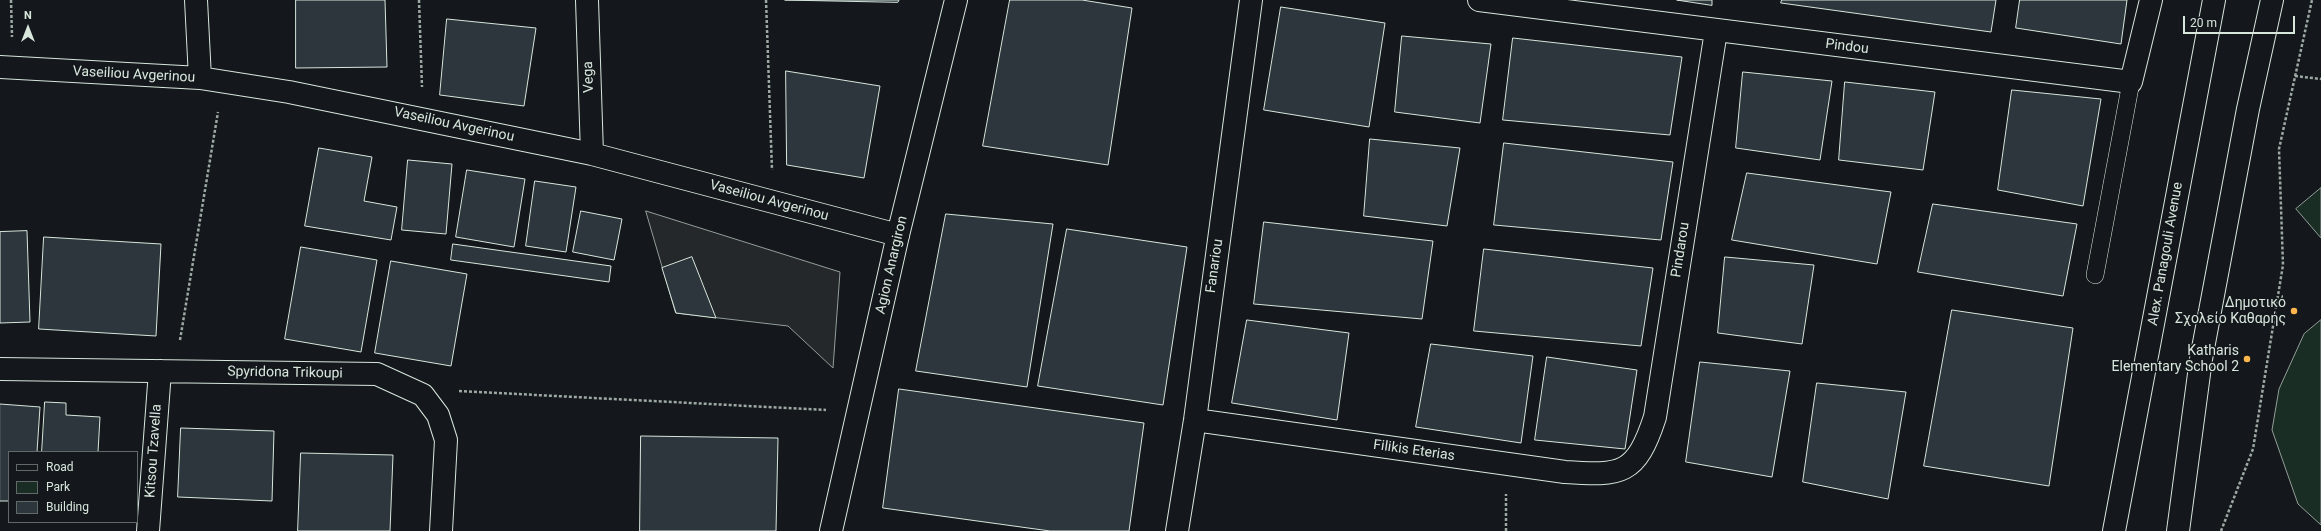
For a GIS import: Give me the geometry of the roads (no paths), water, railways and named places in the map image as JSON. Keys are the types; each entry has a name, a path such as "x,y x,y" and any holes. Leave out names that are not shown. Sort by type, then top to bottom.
{"street":[{"path":"196,0 200,78"},
{"name":"Vega","path":"587,0 592,154"},
{"name":"Agion Anargiron","path":"831,531 898,236 956,0"},
{"name":"Fanariou","path":"1177,531 1195,420 1251,0"},
{"name":"Pindou","path":"1479,0 2131,82"},
{"path":"2131,82 2151,0"},
{"name":"Alex. Panagouli Avenue","path":"2114,531 2214,0"},
{"path":"2178,531 2202,351 2248,108 2272,0"},
{"name":"Pindarou","path":"1632,464 1647,442 1655,417 1716,31"},
{"name":"Vaseiliou Avgerinou","path":"6,67 200,78 289,92 592,154 898,236"},
{"name":"Spyridona Trikoupi","path":"0,369 377,374 423,395 438,415 446,440 442,531"},
{"name":"Kitsou Tzavella","path":"148,531 167,371"},
{"name":"Filikis Eterias","path":"1195,420 1565,472 1604,475 1632,464"}],"lane":[{"path":"2095,275 2131,82"}],"place":[{"name":"Δημοτικό Σχολείο Καθαρής","path":"2294,311"},
{"name":"Katharis Elementary School 2","path":"2247,359"}]}
